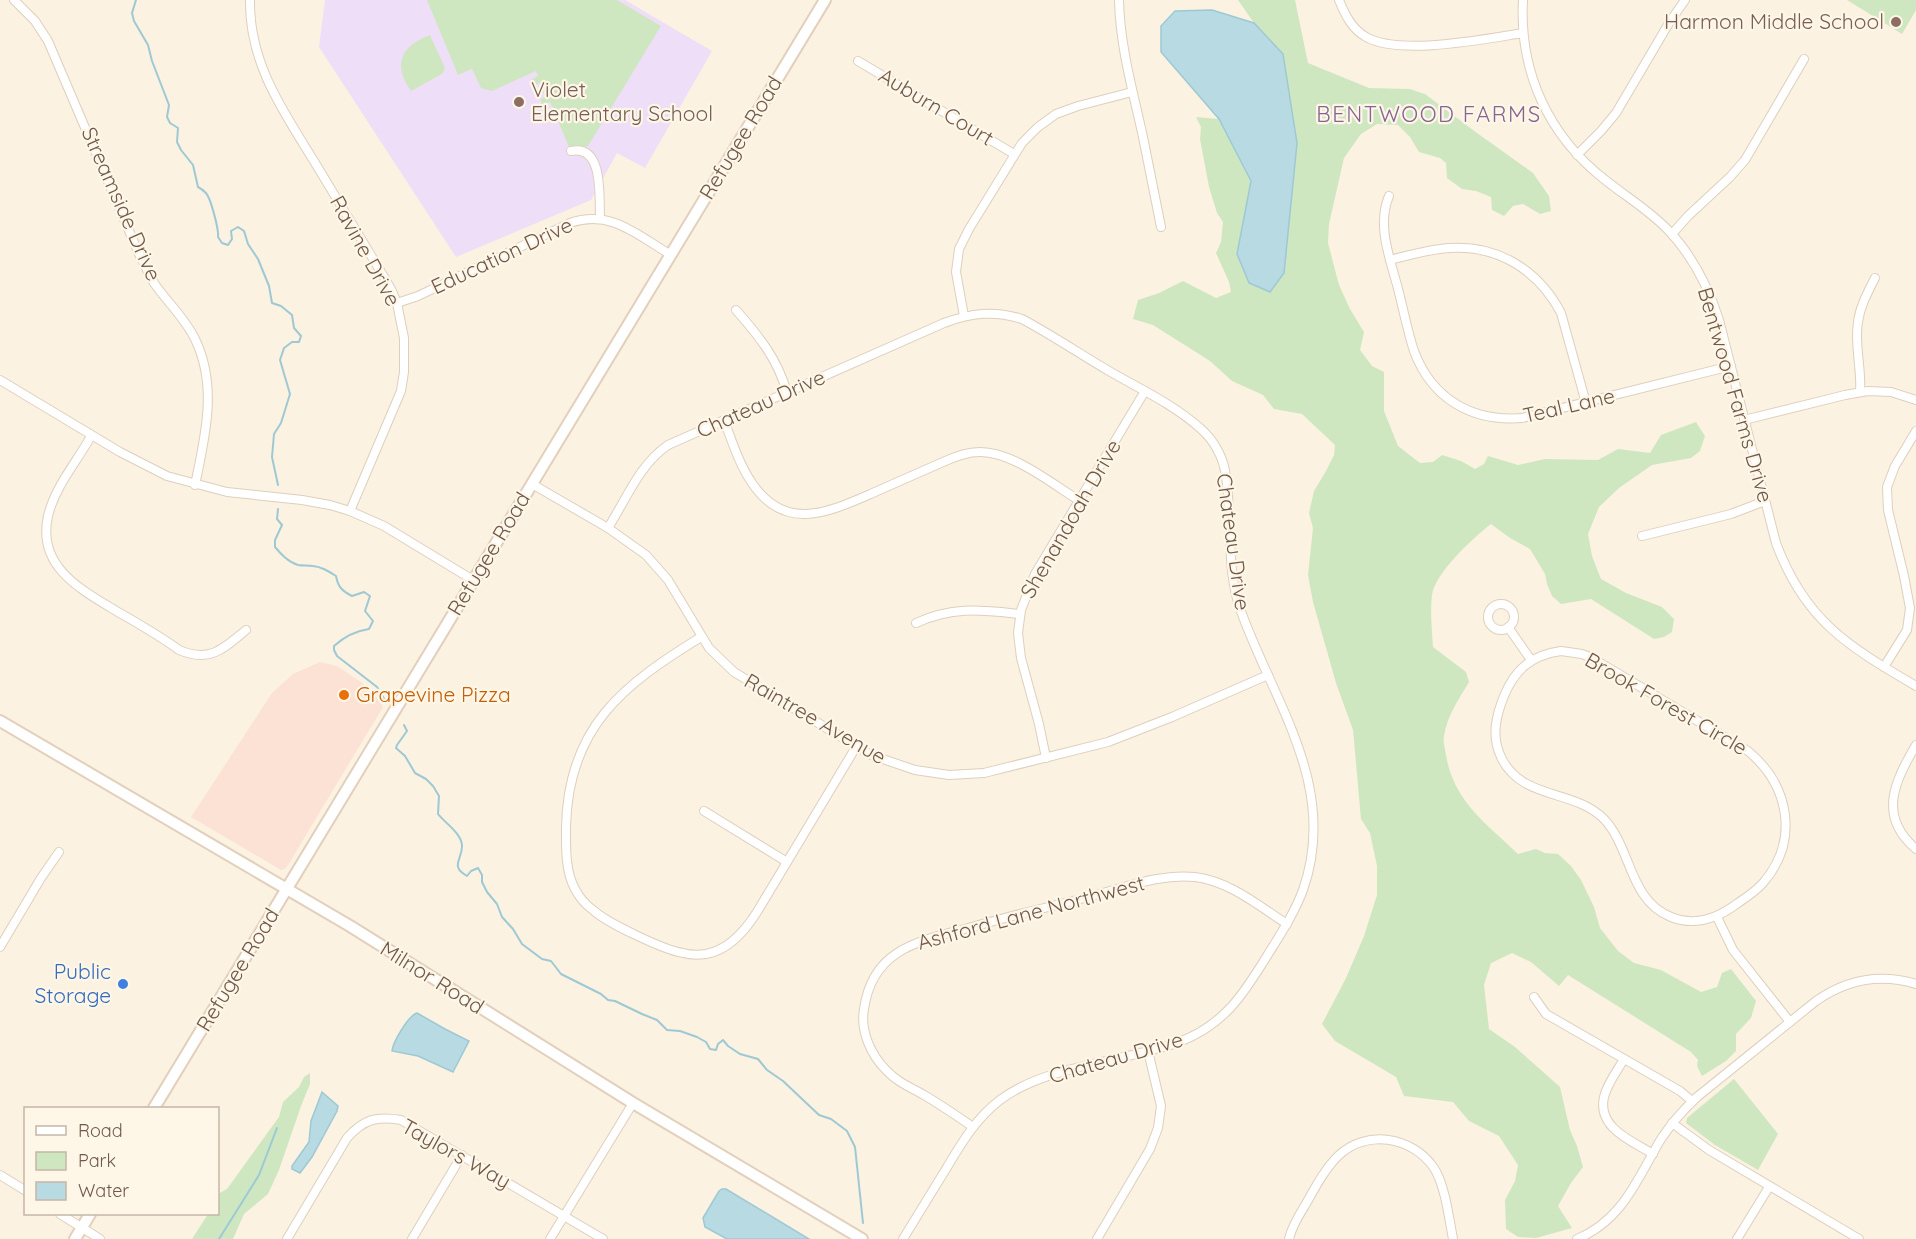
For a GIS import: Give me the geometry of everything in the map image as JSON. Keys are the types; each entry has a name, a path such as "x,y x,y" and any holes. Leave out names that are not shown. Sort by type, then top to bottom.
{"main road":[{"name":"Refugee Road","path":"155,1107 825,0"},
{"name":"Milnor Road","path":"0,721 392,952 633,1103 862,1239"},
{"path":"75,1239 89,1215"}],"street":[{"name":"Streamside Drive","path":"14,0 35,21 48,41 139,254 155,284 183,320 199,349 206,374 209,400 206,435 195,485"},
{"name":"Ravine Drive","path":"250,0 254,44 269,84 381,271 397,303 404,339 404,372 401,391 350,511"},
{"path":"1119,0 1121,33 1161,228"},
{"path":"1339,0 1349,21 1356,29 1365,36 1386,44 1420,45 1523,33"},
{"name":"Bentwood Farms Drive","path":"1523,0 1523,33 1531,77 1539,99 1563,139 1604,180 1652,214 1672,234 1697,267 1712,297 1783,561 1808,604 1819,618 1844,641 1916,686"},
{"path":"1577,155 1616,113 1685,0"},
{"path":"1672,234 1745,160 1804,59"},
{"name":"Auburn Court","path":"858,61 1014,154"},
{"path":"964,316 956,272 959,249 1014,154 1030,134 1056,114 1132,92"},
{"path":"571,152 584,151 593,159 599,183 600,218"},
{"name":"Teal Lane","path":"1389,196 1383,219 1390,260 1418,361 1437,389 1455,404 1474,414 1508,419 1531,417 1731,366"},
{"name":"Education Drive","path":"397,303 418,296 570,223 592,217 622,225 670,255"},
{"path":"1390,260 1448,248 1471,248 1503,257 1523,267 1548,291 1561,313 1586,403"},
{"path":"1860,392 1857,325 1862,305 1875,278"},
{"path":"736,310 771,353 786,393"},
{"name":"Chateau Drive","path":"608,528 634,482 650,460 669,446 944,323 964,316 988,312 1022,320 1163,401 1201,428 1221,457 1227,479 1236,594 1246,627 1302,755 1308,778 1312,812 1312,847 1302,892 1287,924 1245,992 1227,1013 1192,1036 1148,1051 1051,1076 1019,1088 989,1109 973,1127 903,1239"},
{"path":"0,380 150,469 195,485 227,492 302,500 350,511 384,526 473,580"},
{"name":"Shenandoah Drive","path":"1046,758 1018,633 1024,599 1035,574 1145,391"},
{"path":"1744,420 1860,392 1891,392 1916,400"},
{"path":"724,420 747,474 760,493 778,507 800,514 834,510 943,462 981,452 1013,460 1080,501"},
{"path":"1884,667 1907,630 1910,608 1888,510 1887,487 1895,466 1916,431"},
{"path":"91,436 62,484 48,516 47,538 50,550 67,578 85,593 179,650 190,654 210,655 246,630"},
{"name":"Raintree Avenue","path":"532,484 638,548 661,570 701,637 717,657 734,672 856,747 893,764 915,770 950,775 984,773 1108,742 1268,675"},
{"path":"1642,536 1731,514 1765,501"},
{"path":"916,622 936,614 957,610 987,610 1020,614"},
{"path":"1508,627 1531,660"},
{"path":"701,637 631,685 615,700 588,737 575,768 568,801 567,858 572,882 582,901 592,910 609,921 672,950 694,955 705,954 727,946 744,931 757,912 856,747"},
{"name":"Brook Forest Circle","path":"1561,651 1592,658 1748,750 1767,769 1780,792 1786,820 1782,847 1772,871 1762,883 1727,912 1717,917 1693,921 1671,917 1660,912 1643,895 1614,833 1602,817 1583,805 1532,788 1515,777 1507,769 1498,750 1495,739 1496,718 1513,677 1531,660 1561,651"},
{"path":"1916,745 1896,781 1893,804 1903,835 1916,849"},
{"path":"704,812 787,862"},
{"path":"0,947 41,878 60,852"},
{"name":"Ashford Lane Northwest","path":"973,1127 922,1094 902,1084 884,1069 871,1050 863,1017 867,994 883,964 901,949 922,940 1142,882 1176,877 1208,880 1228,888 1287,924"},
{"path":"1717,917 1733,950 1790,1022"},
{"path":"1577,1239 1599,1228 1620,1209 1672,1123 1692,1101 1824,996 1849,984 1876,978 1891,978 1916,984"},
{"path":"1534,998 1546,1014 1680,1091 1692,1101"},
{"path":"1097,1239 1150,1149 1158,1128 1161,1106 1148,1051"},
{"path":"1624,1059 1604,1096 1605,1114 1611,1127 1653,1154"},
{"path":"550,1239 633,1103"},
{"name":"Taylors Way","path":"287,1239 347,1138 357,1127 378,1118 401,1120 603,1239"},
{"path":"1672,1123 1708,1150 1859,1239"},
{"path":"1289,1239 1294,1223 1337,1157 1354,1144 1375,1139 1397,1141 1408,1145 1433,1167 1439,1177 1453,1239"},
{"path":"412,1239 462,1155"},
{"path":"0,1175 24,1190"},
{"path":"1737,1239 1769,1187"},
{"path":"62,1215 100,1239"}],"shaded area":[{"name":"Violet Elementary School","path":"325,0 625,0 712,51 645,168 617,153 591,200 456,257 319,47"},
{"path":"320,662 337,666 361,682 383,707 288,865 281,870 191,817 272,693 293,674"}],"green space":[{"path":"427,0 617,0 661,26 588,146 569,147 550,102 542,105 540,99 547,96 545,92 537,96 535,90 542,86 541,82 533,86 530,80 538,76 536,71 492,91 481,88 472,69 458,75"},
{"path":"1238,0 1295,0 1308,63 1369,88 1410,89 1425,94 1533,173 1549,196 1551,211 1540,214 1523,204 1513,206 1504,216 1492,210 1491,197 1462,189 1447,178 1446,163 1440,158 1419,152 1410,137 1398,125 1377,124 1361,134 1344,158 1329,224 1328,243 1339,285 1364,332 1360,350 1372,366 1384,372 1384,411 1398,446 1420,463 1433,462 1442,455 1461,461 1475,469 1484,464 1488,456 1518,465 1545,459 1598,460 1618,449 1650,453 1661,435 1696,422 1705,436 1700,451 1691,458 1652,465 1619,488 1599,507 1588,534 1592,556 1601,579 1626,593 1662,607 1674,619 1672,632 1664,637 1654,639 1591,599 1561,604 1552,596 1545,574 1530,549 1491,524 1447,567 1432,595 1433,647 1466,672 1469,682 1451,715 1444,741 1450,771 1464,799 1483,821 1518,854 1536,849 1545,853 1558,854 1571,866 1581,880 1594,907 1600,928 1618,951 1634,963 1661,970 1701,992 1717,987 1722,973 1731,969 1756,1001 1751,1018 1736,1034 1736,1051 1726,1061 1702,1076 1697,1066 1698,1060 1691,1052 1568,975 1559,986 1531,962 1512,953 1491,963 1484,985 1489,1029 1515,1047 1560,1087 1570,1130 1583,1167 1558,1206 1572,1228 1536,1238 1518,1237 1506,1229 1505,1200 1515,1181 1518,1165 1499,1136 1469,1121 1453,1102 1404,1096 1396,1077 1335,1041 1322,1024 1346,978 1364,936 1377,895 1377,866 1370,833 1361,819 1353,730 1336,683 1313,602 1308,575 1313,528 1309,513 1314,491 1334,455 1335,445 1302,414 1274,409 1263,395 1232,381 1210,361 1153,325 1133,319 1138,300 1183,281 1216,298 1231,292 1216,253 1221,242 1223,222 1217,213 1209,187 1200,139 1201,127 1196,117 1219,119 1251,181 1237,254 1297,143 1283,54 1254,23"},
{"name":"Harmon Middle School","path":"1847,0 1916,0 1916,10 1902,34"},
{"path":"430,35 445,68 442,74 411,91 402,72 402,57 412,45"},
{"path":"310,1073 310,1084 268,1194 244,1214 233,1239 192,1239 207,1215 219,1215 219,1193 227,1189 279,1117 283,1102 299,1087 304,1077"},
{"path":"1734,1079 1778,1134 1758,1170 1715,1145 1686,1123 1687,1118"}],"water":[{"path":"1212,10 1254,23 1283,54 1297,143 1284,273 1270,292 1249,283 1237,254 1251,181 1219,119 1161,52 1161,26 1175,11"},
{"path":"417,1013 469,1041 453,1072 418,1056 392,1051 401,1030"},
{"path":"322,1092 338,1106 337,1111 312,1157 300,1173 292,1169 292,1166 309,1142 311,1121"},
{"path":"722,1189 726,1189 809,1239 727,1239 705,1227 703,1218"}],"waterway":[{"path":"136,0 132,13 134,21 148,45 169,105 167,117 170,123 178,128 177,142 193,165 198,187 208,196 218,237 222,243 228,245 232,239 231,231 238,227 244,231 269,286 272,303 281,306 292,315 294,328 301,336 299,342 292,342 284,348 280,360 290,394 281,423 274,434 272,457 278,485"},
{"path":"278,509 277,519 282,525 275,540 275,547 282,555 298,565 322,568 330,572 336,576 341,588 352,596 364,592 370,596 365,611 373,621 369,629 346,637 334,646 334,650 337,656 377,687 386,702"},
{"path":"404,725 407,731 396,748 405,756 415,773 426,779 439,796 438,814 456,832 461,841 459,869 467,876 478,868 487,892 522,944 542,959 551,961 561,974 601,994 608,1000 657,1020 667,1030 680,1031 697,1037 706,1042 710,1049 716,1050 718,1044 723,1040 740,1054 758,1059 767,1070 783,1081 819,1115 831,1119 847,1131 855,1147 863,1223"},
{"path":"219,1239 259,1175 277,1128"}],"place":[{"name":"Harmon Middle School","path":"1896,22"},
{"name":"Violet Elementary School","path":"519,102"},
{"name":"Grapevine Pizza","path":"344,695"},
{"name":"Public Storage","path":"123,984"}],"district":[{"name":"BENTWOOD FARMS","path":"1429,114"}]}
